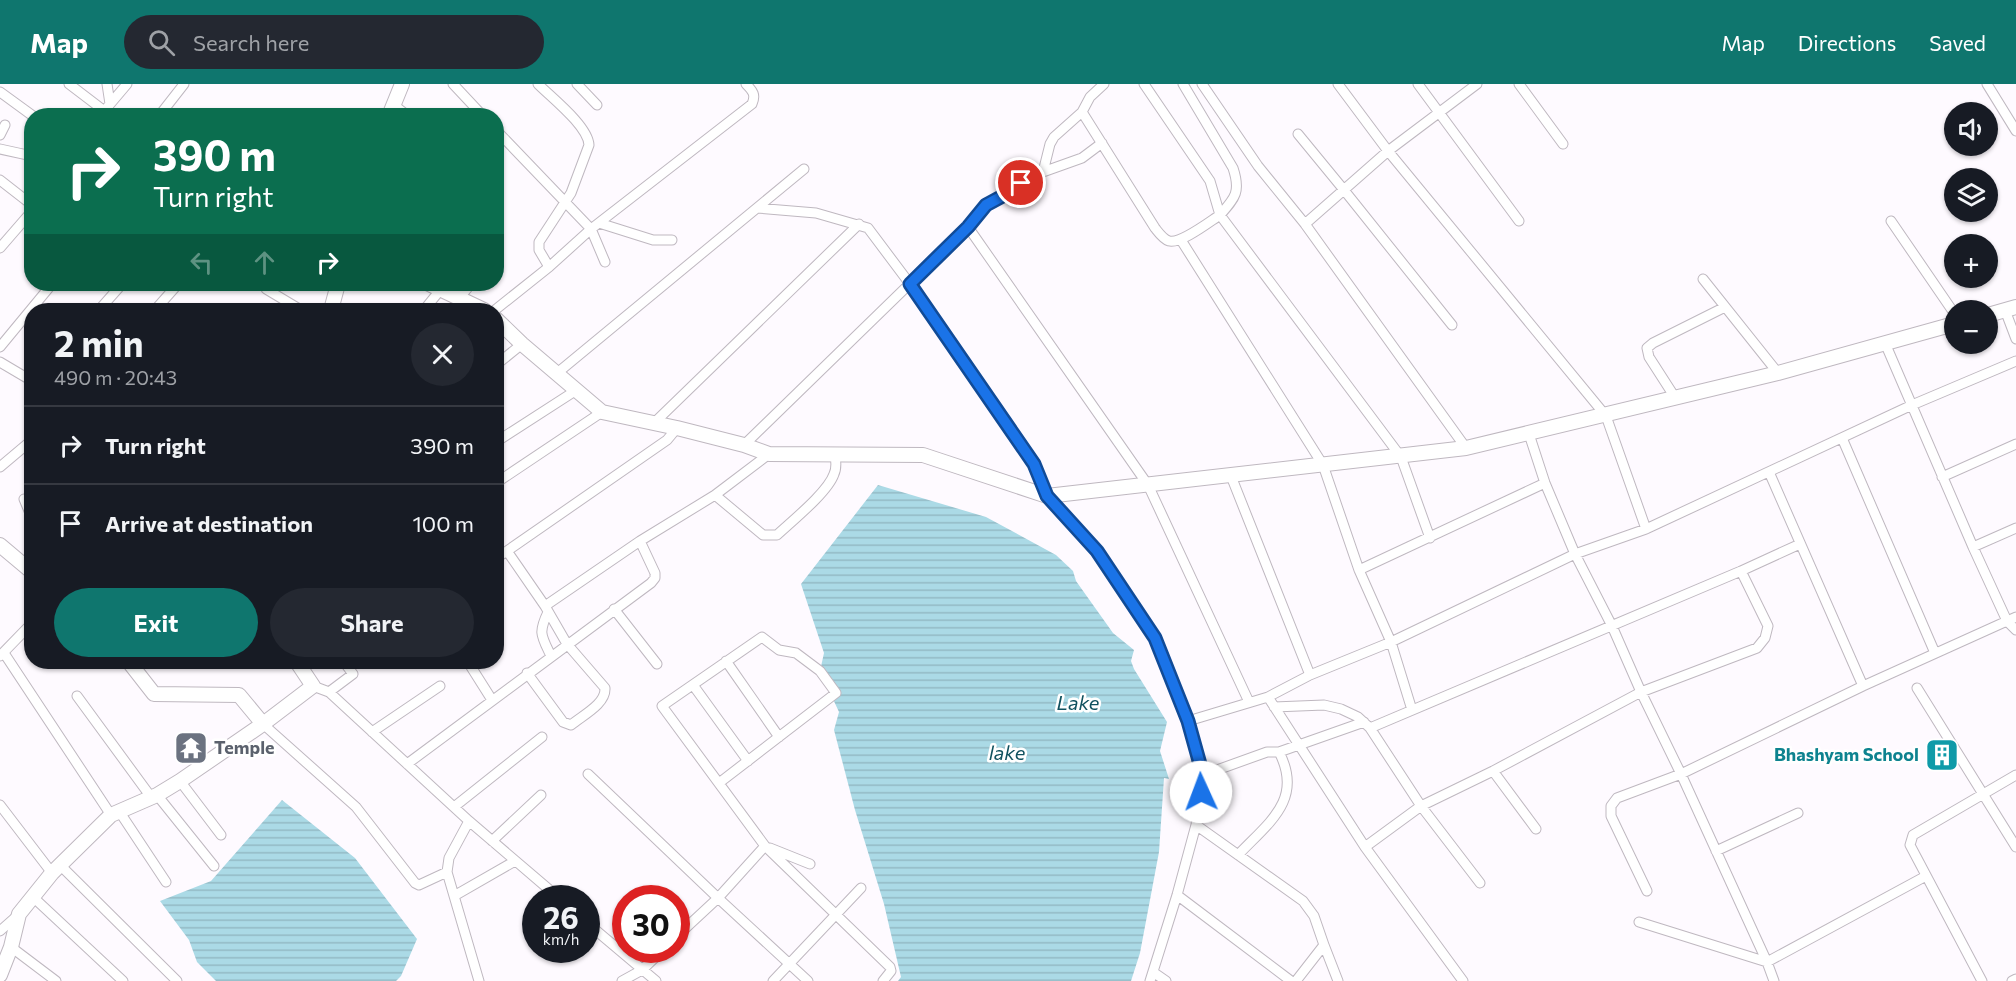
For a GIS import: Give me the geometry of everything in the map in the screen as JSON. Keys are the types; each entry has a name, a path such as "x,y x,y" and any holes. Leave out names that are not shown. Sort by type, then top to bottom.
{"street":[{"path":"69,84 106,108"},
{"path":"107,84 109,108"},
{"path":"110,108 127,84"},
{"path":"165,108 184,84"},
{"path":"453,84 476,108"},
{"path":"538,84 581,127 589,139 589,145 571,193 538,246 549,267"},
{"path":"577,84 597,105"},
{"path":"504,303 549,267 591,229 752,104 753,92 746,84"},
{"path":"1043,172 1054,137 1082,112 1090,97 1104,84"},
{"path":"1144,84 1210,181 1220,215 1401,457 1430,538"},
{"path":"1082,112 1155,228 1172,242 1181,240 1220,215 1236,196 1237,178 1183,84"},
{"path":"1202,84 1258,166 1305,224 1466,448"},
{"path":"1338,84 1388,151 1606,416 1646,529"},
{"path":"1418,84 1519,221"},
{"path":"1305,224 1388,151 1477,84"},
{"path":"1519,84 1563,144"},
{"path":"1987,84 2016,131"},
{"path":"392,108 398,86"},
{"path":"0,92 24,109"},
{"path":"0,135 5,124"},
{"path":"1298,134 1452,325"},
{"path":"504,138 591,229 605,262"},
{"path":"744,445 968,227 990,202 1010,192 1030,176 1082,158 1102,143"},
{"path":"0,149 24,154"},
{"path":"555,374 804,170"},
{"path":"0,180 24,199"},
{"path":"757,208 802,211 868,228 910,284 1034,464 1047,496 1097,551 1155,638 1188,721 1203,775 1196,825 1152,976 1167,981"},
{"path":"0,248 24,220"},
{"path":"1891,221 1945,300"},
{"path":"599,223 654,240 672,240"},
{"path":"653,424 859,224"},
{"path":"968,227 1148,485 1249,702"},
{"path":"1181,240 1323,465 1359,570 1390,642 1412,710"},
{"path":"1703,279 1778,373"},
{"path":"36,303 46,291"},
{"path":"105,303 116,291"},
{"path":"161,303 172,291"},
{"path":"269,291 289,303"},
{"path":"445,291 469,303"},
{"path":"459,298 465,291"},
{"path":"1676,399 1649,357 1647,348 1725,307"},
{"path":"2010,309 2016,339"},
{"path":"0,346 24,317"},
{"path":"504,327 555,374 602,412 677,428 744,445 769,454 923,455 1047,496 1466,448 1676,399 1944,327"},
{"path":"1885,343 1973,547 2016,630"},
{"path":"504,359 522,344"},
{"path":"1188,721 1268,697 1310,675 1390,642 1575,554 1646,529 1912,405 2016,361"},
{"path":"0,362 24,376"},
{"path":"504,437 575,391"},
{"path":"504,478 602,412"},
{"path":"504,553 667,440 677,428"},
{"path":"1528,434 1545,483 1575,554 1682,774 1774,981"},
{"path":"1842,438 1935,653"},
{"path":"1942,477 2016,444"},
{"path":"0,467 24,447"},
{"path":"551,656 540,634 547,609 640,541 715,495 769,454"},
{"path":"715,495 763,535 777,535 822,492 833,477 836,455"},
{"path":"1769,472 1863,686"},
{"path":"1231,476 1310,675"},
{"path":"1359,570 1545,483"},
{"path":"1973,547 2016,528"},
{"path":"407,764 655,578 655,573 640,541"},
{"path":"1203,775 1267,752 1279,752 1298,744 1412,710 1800,544"},
{"path":"0,545 24,565"},
{"path":"507,551 547,609 567,644 605,688 605,694 601,701 571,724 563,722 528,673"},
{"path":"1365,847 1421,806 1493,771 1641,692 1757,648 1766,638 1768,626 1741,571"},
{"path":"614,609 657,664"},
{"path":"1647,891 1611,816 1611,806 1617,798 1682,774 1863,686 2012,619"},
{"path":"24,631 2,654 166,882"},
{"path":"718,783 836,693 820,670 796,652 779,650 762,637 662,706 718,783 765,846 890,967 891,971 883,981"},
{"path":"726,661 779,737"},
{"path":"134,669 154,694 238,695 263,724 356,807 415,883 424,884 447,872"},
{"path":"302,669 313,686 329,692 469,821 544,885"},
{"path":"329,692 352,674 349,669"},
{"path":"472,669 492,700"},
{"path":"693,685 748,761"},
{"path":"0,931 19,914 56,869 115,813 154,796 180,781 263,724 313,686"},
{"path":"372,732 440,686"},
{"path":"1917,688 2016,847"},
{"path":"77,696 154,796 214,866"},
{"path":"1268,697 1365,847 1463,981"},
{"path":"1274,707 1323,705 1341,708 1358,717 1367,725 1421,806 1480,884"},
{"path":"454,807 542,737"},
{"path":"1238,855 1278,812 1285,800 1289,782 1279,752"},
{"path":"1493,771 1536,829"},
{"path":"588,774 808,981"},
{"path":"1982,981 1910,845 1913,835 2016,775"},
{"path":"180,781 220,835"},
{"path":"492,841 541,795"},
{"path":"0,805 56,869 177,981"},
{"path":"1716,851 1798,813"},
{"path":"469,821 449,858 447,872 479,981"},
{"path":"1196,825 1303,901 1314,916 1338,981"},
{"path":"690,924 718,898 765,846"},
{"path":"765,846 810,864"},
{"path":"454,896 515,861"},
{"path":"1639,922 1767,962 1926,876"},
{"path":"773,981 861,888"},
{"path":"1177,895 1291,981"},
{"path":"33,897 123,981"},
{"path":"0,975 11,947 19,914"},
{"path":"600,934 656,981"},
{"path":"1296,981 1324,945"},
{"path":"11,947 56,981"},
{"path":"622,981 642,970 649,963"}],"water":[{"name":"lake","path":"878,485 986,517 1056,555 1073,571 1076,581 1113,633 1134,650 1131,661 1134,669 1167,722 1160,751 1169,779 1164,778 1159,852 1140,953 1131,981 898,981 901,977 884,904 855,810 834,730 839,712 820,671 824,653 801,584"},
{"path":"282,800 355,858 417,939 401,976 396,981 216,981 197,962 189,940 160,901 211,881"}],"place":[{"name":"Temple","path":"191,748"},
{"name":"Bhashyam School","path":"1942,755"}],"route":[{"path":"1021,183 986,205 968,227 910,284 1034,464 1047,496 1097,551 1155,638 1188,721 1203,775 1201,792"}],"water label":[{"name":"Lake","path":"1078,703"}]}
